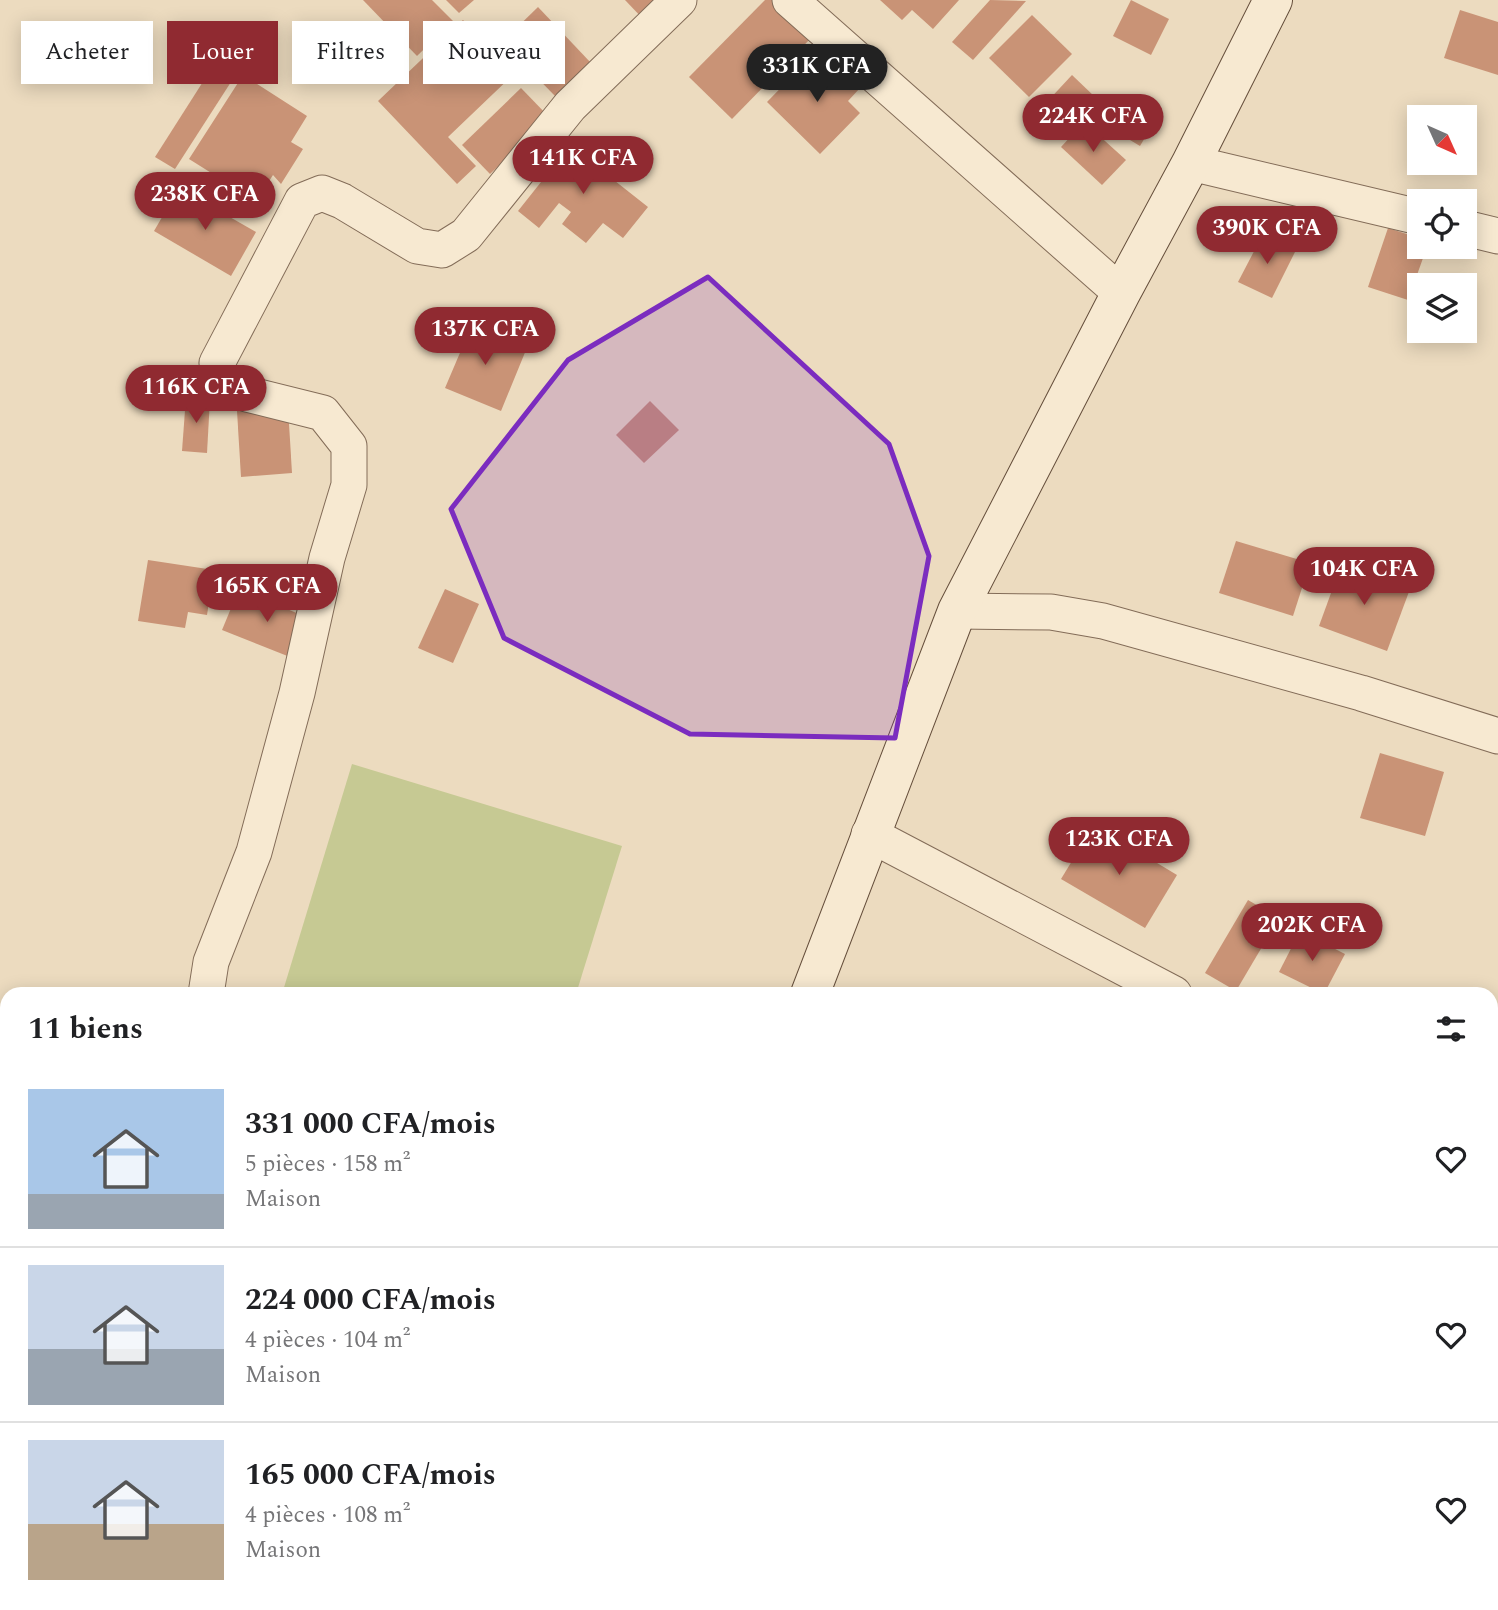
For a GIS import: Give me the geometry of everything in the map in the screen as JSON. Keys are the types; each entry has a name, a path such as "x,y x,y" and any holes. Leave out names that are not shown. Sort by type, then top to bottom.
{"main road":[{"path":"813,987 869,834 957,611 1273,0"}],"street":[{"path":"207,987 211,962 257,839 298,693 327,558 349,485 349,446 324,413 247,394 223,383 217,363 302,201 322,193 342,201 417,246 442,250 466,235 570,106 679,0"},
{"path":"790,0 1121,293"},
{"path":"1191,163 1407,214"},
{"path":"1477,231 1498,236"},
{"path":"957,611 1051,612 1103,621 1361,693 1498,736"},
{"path":"869,834 1161,987"}],"highlighted area":[{"path":"708,277 889,444 929,556 895,738 690,734 504,638 451,509 568,360"}],"green space":[{"path":"352,764 622,846 578,987 284,987"}],"building":[{"path":"363,0 432,0 453,21 423,21 423,50 417,56 409,48 409,21 383,21"},
{"path":"446,0 474,0 459,13"},
{"path":"625,0 670,0 646,22"},
{"path":"765,0 774,0 812,37 732,119 689,77"},
{"path":"880,0 959,0 933,29 912,10 902,20"},
{"path":"990,0 1026,1 973,60 952,42"},
{"path":"1131,0 1169,19 1151,55 1113,36"},
{"path":"538,7 551,21 524,21"},
{"path":"1460,10 1498,22 1498,75 1444,58"},
{"path":"1032,15 1072,54 1029,97 989,58"},
{"path":"565,36 591,63 556,97 543,84 565,84"},
{"path":"423,58 423,84 504,84 448,137 476,166 457,184 378,101 396,84 409,84 409,71"},
{"path":"810,58 828,75 840,68 860,88 848,101 860,113 820,154 767,102"},
{"path":"1072,75 1095,97 1055,139 1032,118"},
{"path":"202,84 230,84 175,169 155,157"},
{"path":"237,84 257,84 307,116 291,142 303,149 281,184 273,175 256,201 189,159"},
{"path":"521,88 550,118 490,174 462,145"},
{"path":"1107,98 1153,124 1140,146 1095,119"},
{"path":"1084,122 1126,160 1102,185 1061,147"},
{"path":"576,138 597,154 591,162 648,207 623,238 603,223 586,243 562,224 571,212 559,203 539,228 518,211"},
{"path":"179,188 256,232 231,276 154,231"},
{"path":"1388,228 1407,234 1407,259 1423,259 1418,273 1407,273 1407,300 1368,287"},
{"path":"1263,234 1296,250 1272,298 1238,282"},
{"path":"459,322 526,350 501,411 445,388 465,341 453,337"},
{"path":"186,397 210,399 207,453 182,451"},
{"path":"650,401 679,430 644,463 616,435"},
{"path":"288,407 292,473 241,477 237,411"},
{"path":"1236,541 1310,563 1293,616 1219,593"},
{"path":"148,560 214,570 207,615 188,612 185,628 138,621"},
{"path":"1342,563 1410,589 1387,651 1319,626"},
{"path":"239,589 311,619 295,659 222,630"},
{"path":"445,589 479,604 453,663 418,648"},
{"path":"1380,753 1444,772 1425,836 1360,818"},
{"path":"1094,825 1177,875 1145,928 1061,879"},
{"path":"1248,900 1279,918 1238,987 1229,987 1205,973"},
{"path":"1300,931 1345,954 1328,987 1310,987 1279,972"}]}
